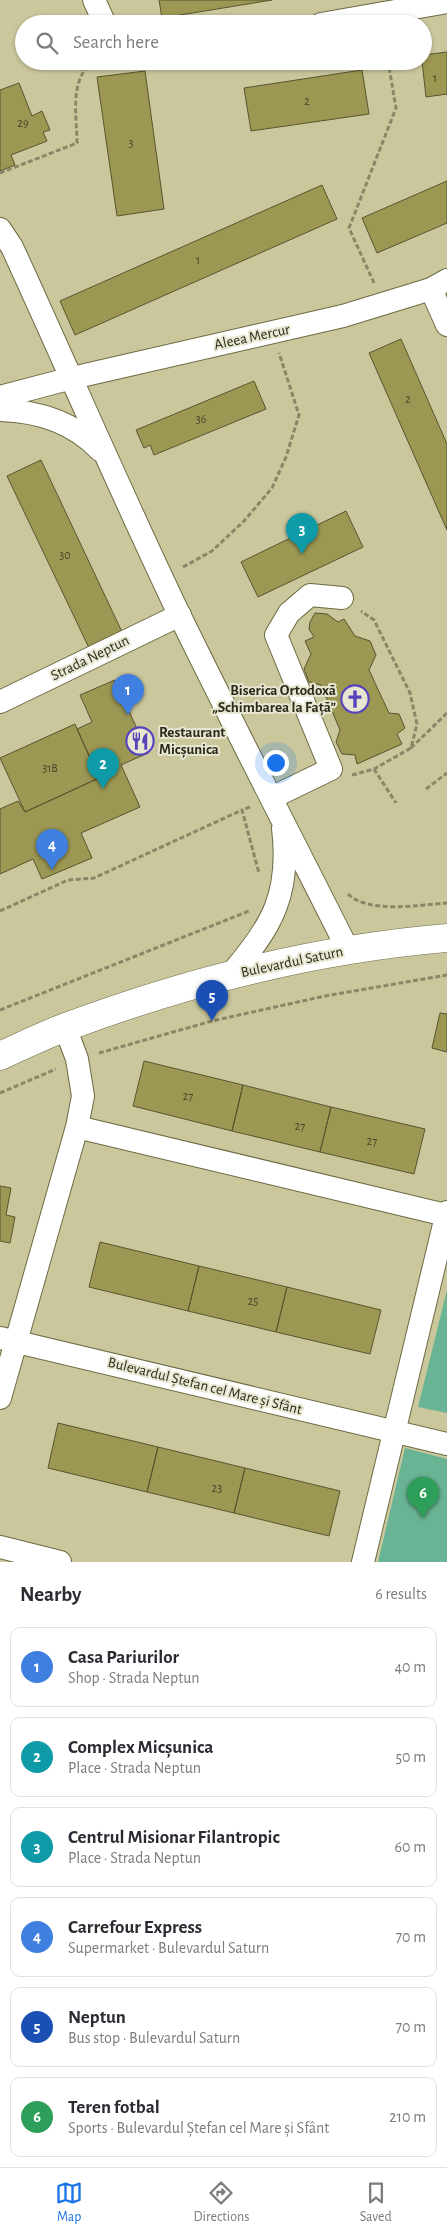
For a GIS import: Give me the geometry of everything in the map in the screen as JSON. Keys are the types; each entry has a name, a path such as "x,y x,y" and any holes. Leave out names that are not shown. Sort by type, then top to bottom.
{"main road":[{"name":"Bulevardul Saturn","path":"0,1056 65,1027 172,991 230,975 293,960 348,950 447,938"}],"street":[{"path":"94,0 101,15"},
{"path":"373,15 447,2"},
{"path":"0,228 12,247 105,455 180,615 348,950"},
{"name":"Aleea Mercur","path":"72,378 308,325 384,304 439,284 447,325"},
{"path":"0,397 72,378"},
{"path":"0,410 37,414 57,420 90,440 105,455"},
{"path":"271,798 331,769 276,635 289,613 310,595 342,598"},
{"name":"Strada Neptun","path":"0,702 180,615"},
{"path":"230,975 255,946 268,926 277,904 284,881 286,850 282,820"},
{"path":"0,1398 7,1339 77,1128 83,1096 77,1059 65,1027"},
{"path":"77,1128 447,1213 363,1562"},
{"name":"Bulevardul Ștefan cel Mare și Sfânt","path":"7,1339 447,1444"},
{"path":"0,1546 60,1562"}],"path":[{"path":"0,173 77,143 76,93 85,70"},
{"path":"384,304 349,228 396,108 390,70"},
{"path":"163,579 212,551 244,521 272,488 286,457 299,415 272,332"},
{"path":"342,598 374,620 410,693 417,724 411,748"},
{"path":"331,769 341,775 357,775 374,769 411,748 447,713"},
{"path":"374,769 396,803"},
{"path":"426,790 447,773"},
{"path":"0,911 68,880 94,878 271,798"},
{"path":"242,810 260,880"},
{"path":"356,902 394,907 447,903"},
{"path":"0,1010 253,909"},
{"path":"0,1093 77,1059 212,1020 325,996 447,975"}],"green space":[{"path":"447,1290 447,1413 418,1407"},
{"path":"405,1448 447,1459 447,1562 378,1562"}],"building":[{"path":"159,0 272,0 180,15 162,15"},
{"path":"447,52 447,94 426,97 423,70 432,70 432,54"},
{"path":"362,70 369,114 251,131 244,88"},
{"path":"145,71 164,209 117,216 97,77"},
{"path":"19,83 32,116 42,111 50,130 43,132 47,141 11,155 15,165 0,171 0,90"},
{"path":"447,181 447,223 377,253 362,218"},
{"path":"322,185 337,219 75,335 60,301"},
{"path":"401,339 447,444 447,530 369,353"},
{"path":"254,381 266,409 154,455 150,445 144,448 136,430"},
{"path":"41,460 123,634 90,650 7,476"},
{"path":"346,511 363,547 258,597 241,562"},
{"name":"Biserica Ortodoxă „Schimbarea la Față”","path":"315,613 327,614 338,622 344,619 355,636 370,641 376,655 369,670 389,713 399,714 405,728 397,734 402,744 357,764 355,755 342,754 336,742 340,730 321,685 309,682 304,669 311,654 305,641 314,637 309,629 310,622"},
{"path":"115,680 148,753 121,765 140,807 81,833 92,858 42,879 33,859 0,874 0,809 18,801 25,812 99,778 77,729 92,722 80,695"},
{"path":"75,724 99,778 25,812 0,758"},
{"path":"440,1013 447,1014 447,1052 432,1048"},
{"path":"144,1061 243,1085 232,1131 133,1106"},
{"path":"243,1085 331,1107 320,1152 232,1131"},
{"path":"331,1107 425,1129 414,1174 320,1152"},
{"path":"0,1186 11,1188 6,1215 15,1217 10,1243 0,1241"},
{"path":"100,1242 199,1266 188,1311 89,1287"},
{"path":"199,1266 287,1287 276,1332 188,1311"},
{"path":"287,1287 381,1310 370,1354 276,1332"},
{"path":"58,1423 158,1447 147,1492 48,1468"},
{"path":"158,1447 245,1468 234,1513 147,1492"},
{"path":"245,1468 340,1491 329,1536 234,1513"}],"place":[{"name":"Centrul Misionar Filantropic","path":"302,554"},
{"name":"Biserica Ortodoxă „Schimbarea la Față”","path":"355,699"},
{"name":"Casa Pariurilor","path":"128,715"},
{"name":"Restaurant Micșunica","path":"140,741"},
{"name":"Complex Micșunica","path":"103,789"},
{"name":"Carrefour Express","path":"52,870"},
{"name":"Neptun","path":"212,1021"},
{"name":"Teren fotbal","path":"423,1518"}]}
